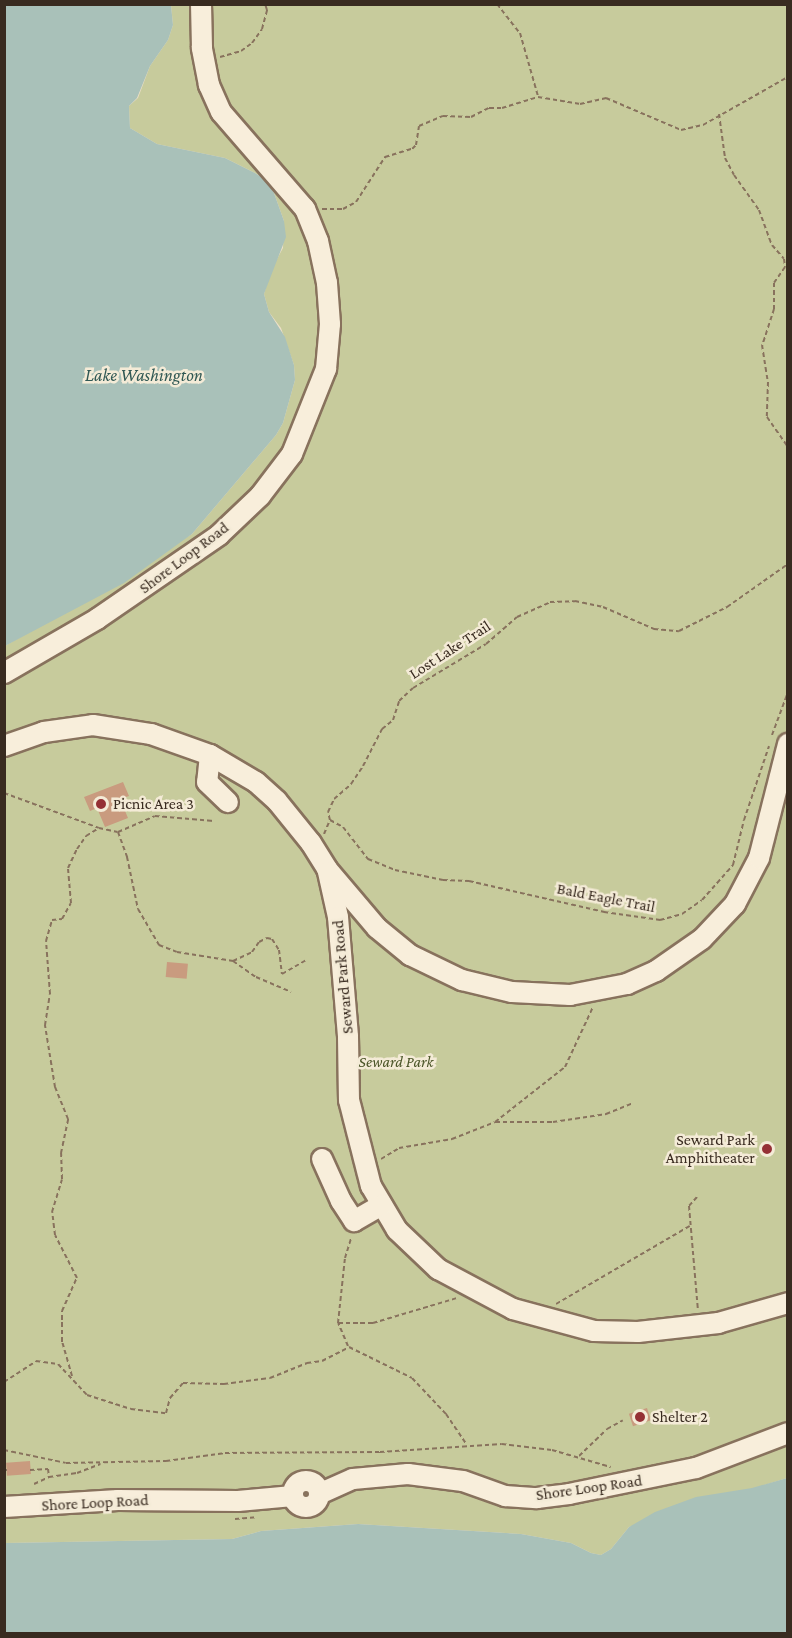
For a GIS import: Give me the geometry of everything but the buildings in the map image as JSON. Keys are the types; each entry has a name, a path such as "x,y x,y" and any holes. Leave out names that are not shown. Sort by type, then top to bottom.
{"street":[{"name":"Shore Loop Road","path":"4,673 97,620 219,535 260,496 292,454 326,369 330,324 327,283 318,241 304,209 221,112 209,85 201,4"},
{"name":"Seward Park Road","path":"4,746 44,732 93,725 151,734 210,755 256,782 277,801 311,843 327,869 377,928 410,955 462,981 512,992 570,995 590,993 627,984 656,971 702,939 735,904 759,858 788,744"},
{"path":"210,755 207,782 228,802"},
{"name":"Seward Park Road","path":"327,869 338,917 348,1037 349,1100 371,1186 397,1230 438,1269 513,1309 594,1331 638,1332 718,1323 788,1303"},
{"path":"322,1159 341,1201 354,1221 382,1205"},
{"name":"Shore Loop Road","path":"4,1507 118,1500 238,1501 293,1496 297,1485 305,1482 313,1484 319,1494 353,1479 408,1474 444,1477 505,1496 537,1498 569,1494 696,1468 788,1433"}],"path":[{"path":"205,60 241,51 252,43 262,29 267,10 265,4"},
{"path":"497,4 520,33 538,97"},
{"path":"304,209 344,209 356,202 385,157 412,149 416,145 419,126 450,115 471,117 489,108 502,108 538,97 580,104 606,98 681,130 703,124 788,77"},
{"path":"719,114 725,158 759,210 772,245 784,259 785,267 774,283 774,309 762,345 768,382 767,417 788,447"},
{"name":"Lost Lake Trail","path":"324,834 330,820 328,812 334,799 351,784 363,766 382,729 393,720 399,701 413,687 486,644 517,617 550,602 575,602 603,607 654,629 679,631 727,607 788,564"},
{"name":"Bald Eagle Trail","path":"330,820 344,827 368,859 395,870 443,880 469,881 604,912 660,920 682,914 702,900 733,865 744,820 788,692"},
{"path":"4,793 99,828 118,832 155,816 213,821"},
{"path":"72,1376 62,1342 62,1311 77,1278 55,1235 52,1212 62,1179 61,1153 68,1119 55,1087 45,1025 51,994 46,941 52,920 62,919 71,903 68,868 86,836 99,828"},
{"path":"118,832 127,857 138,909 159,945 177,952 233,961 256,977 291,992"},
{"path":"233,961 252,952 259,942 267,938 272,939 279,950 282,974 306,960"},
{"path":"366,1167 399,1148 452,1139 495,1122 565,1066 593,1009 590,993"},
{"path":"495,1122 553,1122 606,1114 633,1102"},
{"path":"697,1197 689,1206 699,1325"},
{"path":"354,1221 345,1258 338,1323 349,1347 412,1378 446,1414 467,1445"},
{"path":"535,1316 691,1225"},
{"path":"338,1323 373,1323 441,1301 484,1294"},
{"path":"4,1382 36,1361 58,1364 72,1376 87,1395 131,1409 166,1413 170,1398 183,1383 224,1384 270,1377 307,1363 322,1361 349,1347"},
{"path":"579,1456 606,1429 623,1420"},
{"path":"4,1450 66,1463 166,1461 225,1453 380,1452 467,1445 526,1445 579,1456 614,1468"},
{"path":"34,1484 49,1477 77,1473 102,1462"},
{"path":"30,1470 48,1469 49,1477"}],"green space":[{"name":"Seward Park","path":"171,5 787,5 787,1478 629,1527 611,1549 601,1555 591,1553 571,1543 521,1534 358,1524 261,1531 232,1539 5,1543 5,646 192,534 276,435 283,423 295,380 294,365 281,328 269,312 264,294 271,270 283,248 284,221 274,193 266,180 225,158 157,144 130,128 129,106 138,98 150,66 168,40 173,25"}],"water":[{"name":"Lake Washington","path":"4,5 171,5 173,25 168,40 150,66 137,98 129,106 130,128 157,144 225,158 266,180 274,193 284,221 286,237 264,294 269,312 285,337 294,365 295,380 283,423 276,435 192,534 124,583 5,646"},
{"path":"787,1478 787,1633 5,1633 5,1543 232,1539 261,1531 358,1524 521,1534 571,1543 591,1553 601,1555 611,1549 629,1527 655,1512 696,1497 752,1488"}],"place":[{"name":"Picnic Area 3","path":"101,804"},
{"name":"Seward Park Amphitheater","path":"767,1149"},
{"name":"Shelter 2","path":"640,1417"}]}
